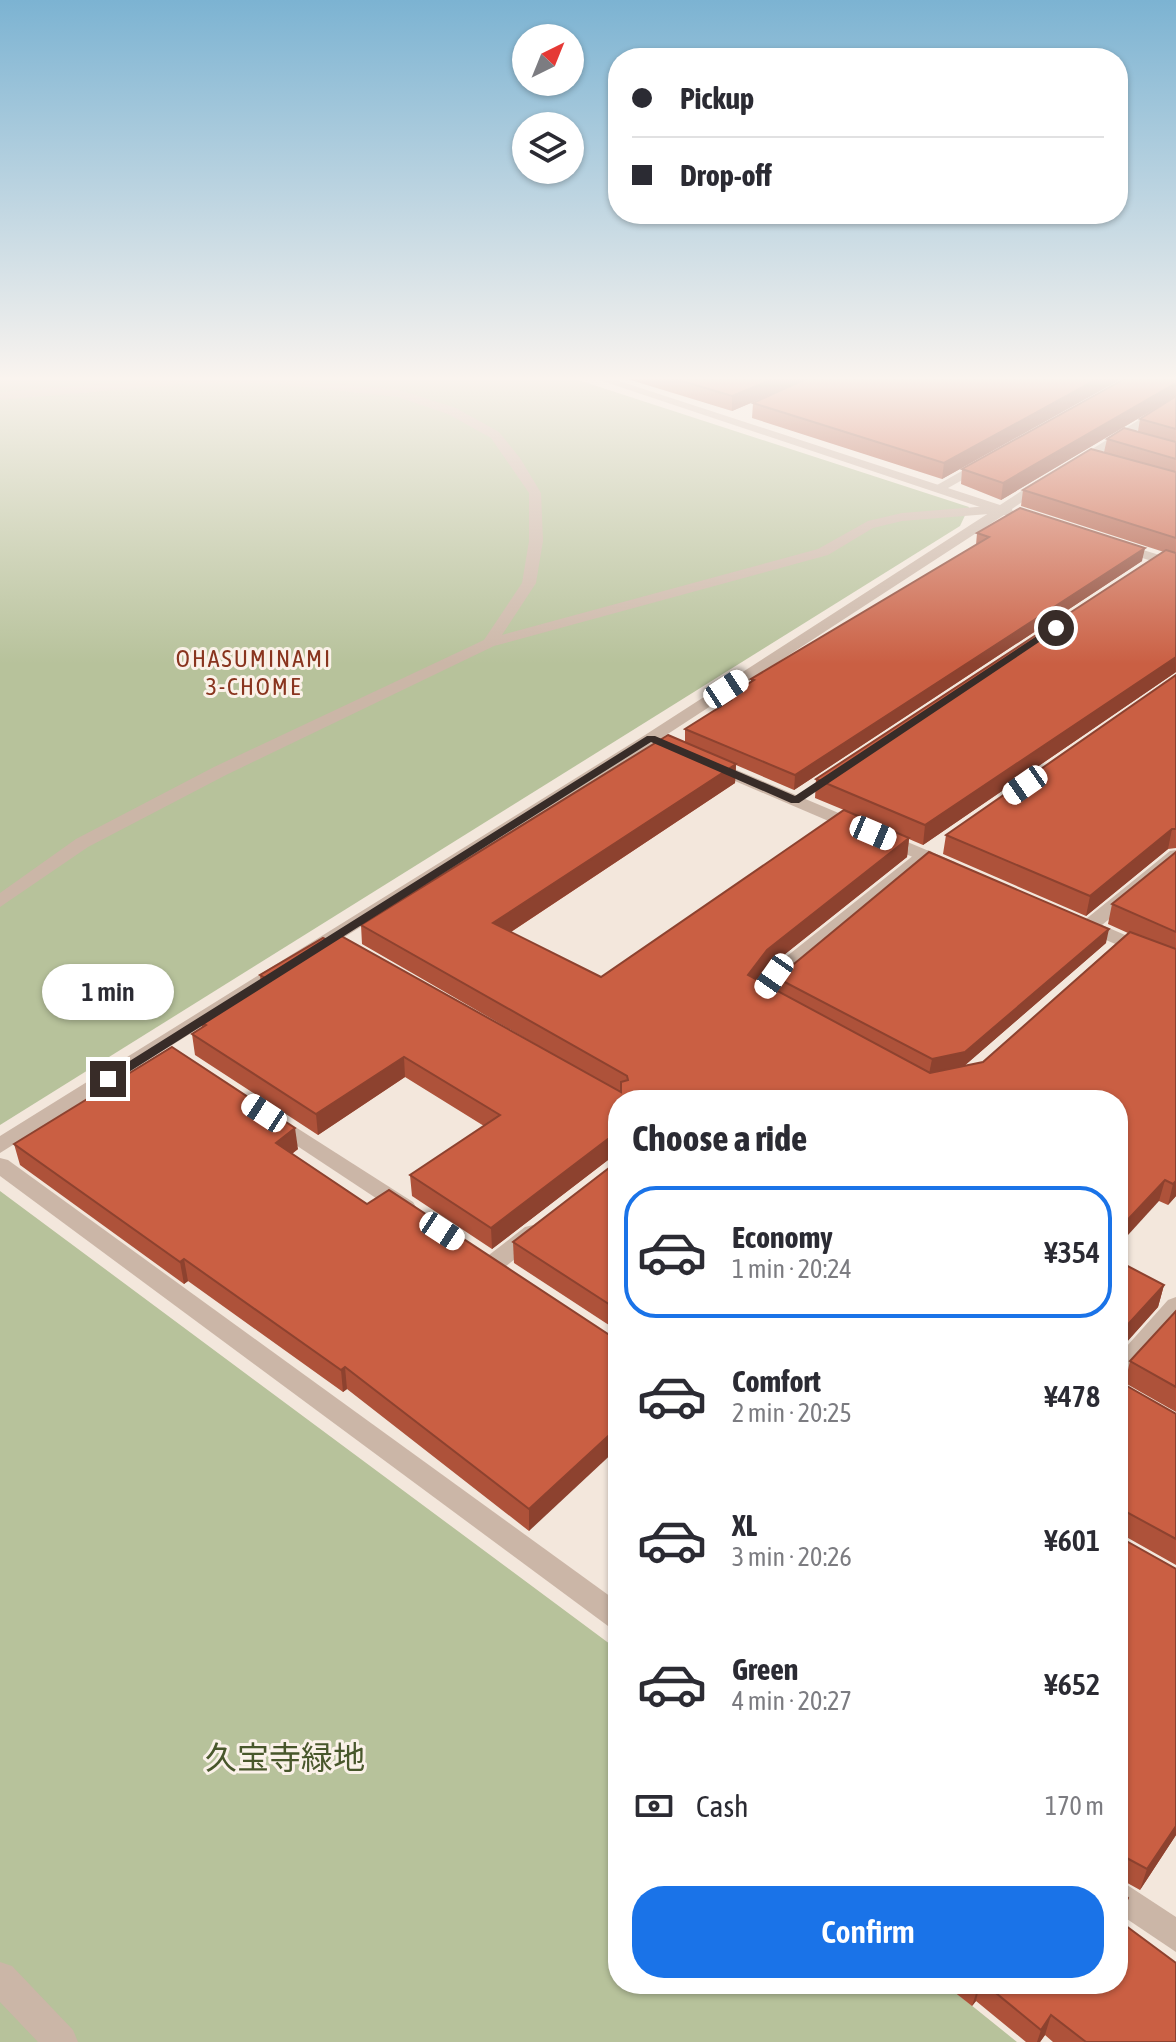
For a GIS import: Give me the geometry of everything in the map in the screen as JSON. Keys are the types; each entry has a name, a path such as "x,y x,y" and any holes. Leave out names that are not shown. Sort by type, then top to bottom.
{"street":[{"path":"489,643 529,583 536,541 535,493 523,473"},
{"path":"890,473 1030,518"},
{"path":"936,489 964,473"},
{"path":"0,1146 339,942 658,741 1058,473"},
{"path":"0,901 82,843 220,771 489,643 823,552 868,525 902,517 1001,509"},
{"path":"1102,541 1153,564 1176,564"},
{"path":"694,757 802,796 931,851 966,873"},
{"path":"788,1010 760,995 774,976 931,851"},
{"path":"1089,926 1176,855"},
{"path":"1061,914 1089,926 1118,946 1176,964"},
{"path":"162,1046 188,1063"},
{"path":"255,1107 427,1221"},
{"path":"0,1165 608,1611"},
{"path":"518,1281 487,1260 556,1215"},
{"path":"1128,1361 1176,1306"},
{"path":"1128,1901 1176,1936"},
{"path":"0,1978 61,2042"}],"green space":[{"path":"0,473 865,473 969,507 960,526 0,1125"},
{"name":"久宝寺緑地","path":"0,1191 608,1643 608,1994 957,1994 1017,2042 0,2042"}],"building":[{"path":"975,473 1020,473 1003,483"},
{"path":"1051,473 1176,473 1176,538 1023,490"},
{"path":"1020,508 1145,548 795,775 685,729 731,700 725,698 754,680 751,679 989,537 977,533"},
{"path":"1166,550 1176,553 1176,657 925,825 816,779"},
{"path":"1176,675 1176,829 1172,829 1090,896 946,835"},
{"path":"668,735 736,764 493,923 601,977 844,810 909,838 767,950 748,975 930,1073 983,1062 1130,932 1176,949 1176,1181 1173,1184 1165,1180 1128,1219 1128,1090 621,1090 621,1082 628,1080 627,1076 361,925"},
{"path":"929,852 1109,929 965,1052 932,1059 777,978"},
{"path":"1176,852 1176,932 1112,904"},
{"path":"341,936 617,1090 608,1090 608,1139 491,1228 410,1175 500,1115 404,1057 316,1114 192,1034 206,1025 201,1022 269,980 260,975 323,938 331,942"},
{"path":"172,1047 295,1128 276,1143 367,1204 389,1190 608,1334 608,1436 529,1509 345,1367 341,1370 184,1259 180,1262 14,1144"},
{"path":"608,1169 608,1304 513,1242"},
{"path":"1128,1266 1164,1285 1128,1324"},
{"path":"1176,1311 1176,1387 1130,1361"},
{"path":"1128,1387 1176,1414 1176,1539 1128,1513"},
{"path":"1128,1542 1176,1569 1176,1826 1147,1869 1128,1859"},
{"path":"1128,1927 1176,1963 1176,2042 1086,2042 1051,2015 1041,2030 997,1994 1128,1994"}],"district":[{"name":"OHASUMINAMI 3-CHOME","path":"254,672"}],"route":[{"path":"108,1079 651,738 795,800 1056,628"}]}
